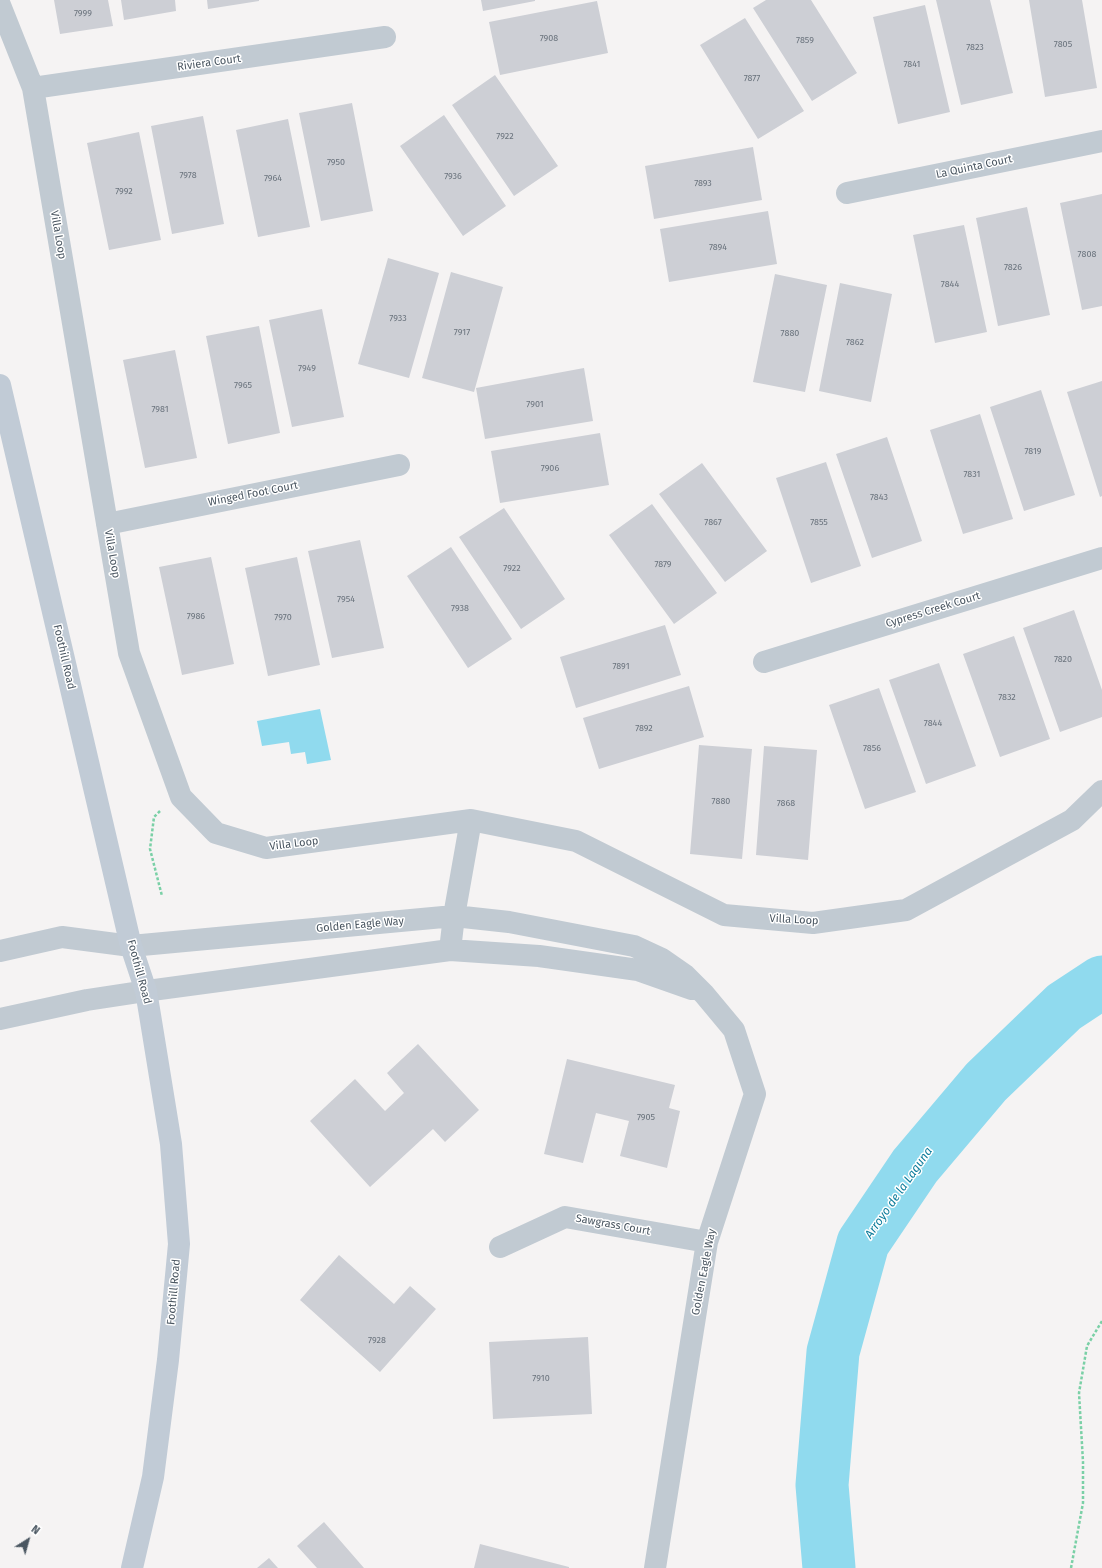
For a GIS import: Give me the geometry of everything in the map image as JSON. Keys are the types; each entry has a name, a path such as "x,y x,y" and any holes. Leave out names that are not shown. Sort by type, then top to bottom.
{"main road":[{"name":"Foothill Road","path":"0,385 131,946 146,991 171,1144 179,1244 168,1360 153,1477 132,1568"}],"street":[{"name":"Villa Loop","path":"0,5 33,88 129,653 181,797 216,833 266,848 470,820 576,841 724,914 813,923 906,910 1072,820 1102,791"},
{"name":"Riviera Court","path":"33,88 385,37"},
{"name":"La Quinta Court","path":"847,193 1102,141"},
{"name":"Winged Foot Court","path":"107,524 399,465"},
{"name":"Cypress Creek Court","path":"764,662 1102,558"},
{"path":"450,950 454,916 470,820"},
{"name":"Golden Eagle Way","path":"0,951 62,937 131,946 454,916 509,922 634,946 662,959 685,975 704,994 734,1030 755,1094 707,1242 655,1568"},
{"path":"0,1019 87,1000 450,950 539,956 638,970 704,994"},
{"name":"Sawgrass Court","path":"500,1247 565,1217 707,1242"}],"path":[{"path":"162,896 150,849 154,817 178,789"},
{"path":"1072,1568 1083,1503 1083,1462 1079,1393 1088,1346 1102,1321"}],"water":[{"path":"320,709 331,760 307,764 305,752 291,754 289,742 262,746 257,721"}],"building":[{"path":"54,0 108,0 113,26 60,34"},
{"path":"121,0 175,0 176,11 124,20"},
{"path":"207,0 259,0 259,1 208,9"},
{"path":"481,0 535,0 535,1 483,11"},
{"path":"766,0 811,0 857,73 812,101 753,8"},
{"path":"936,0 990,0 1013,93 961,105"},
{"path":"1029,0 1082,0 1097,88 1045,97"},
{"path":"597,1 608,53 500,75 489,22"},
{"path":"925,5 950,112 898,124 873,17"},
{"path":"745,18 804,111 758,139 700,45"},
{"path":"495,75 558,166 514,196 452,105"},
{"path":"352,103 373,211 321,221 299,113"},
{"path":"444,115 506,206 463,236 400,146"},
{"path":"203,116 224,224 172,234 151,126"},
{"path":"288,119 310,227 258,237 236,130"},
{"path":"139,132 161,240 109,250 87,143"},
{"path":"753,147 762,200 654,219 645,166"},
{"path":"1102,194 1102,306 1082,310 1060,203"},
{"path":"1027,207 1050,315 998,326 976,218"},
{"path":"768,211 777,264 669,282 660,229"},
{"path":"964,225 987,332 935,343 913,235"},
{"path":"388,258 439,273 409,378 358,364"},
{"path":"451,272 503,287 474,392 422,378"},
{"path":"775,274 827,285 805,392 753,382"},
{"path":"840,283 892,294 871,402 819,391"},
{"path":"322,309 344,417 292,427 269,320"},
{"path":"259,326 280,433 228,444 206,336"},
{"path":"175,350 197,458 145,468 123,360"},
{"path":"584,368 593,421 485,439 476,388"},
{"path":"1102,381 1102,496 1100,497 1067,392"},
{"path":"1041,390 1075,495 1024,511 990,407"},
{"path":"980,414 1013,519 963,534 930,430"},
{"path":"600,433 609,485 500,503 491,451"},
{"path":"887,437 922,541 872,558 836,454"},
{"path":"826,462 861,566 811,583 776,478"},
{"path":"702,463 767,551 725,582 659,494"},
{"path":"652,504 717,593 674,624 609,535"},
{"path":"504,508 565,599 521,629 459,537"},
{"path":"360,540 384,648 332,658 308,551"},
{"path":"451,547 512,639 468,668 407,576"},
{"path":"211,557 234,664 182,675 159,567"},
{"path":"297,557 320,665 268,676 245,568"},
{"path":"1074,610 1102,690 1102,717 1060,732 1023,628"},
{"path":"665,625 681,675 576,708 560,657"},
{"path":"1014,636 1050,739 1000,757 963,654"},
{"path":"939,663 976,766 926,784 889,680"},
{"path":"689,686 704,737 599,769 583,718"},
{"path":"879,688 916,792 865,809 829,705"},
{"path":"699,745 752,749 742,859 690,854"},
{"path":"764,746 817,750 808,860 756,855"},
{"path":"418,1044 479,1110 445,1142 433,1129 370,1187 310,1121 355,1079 385,1111 404,1093 387,1073"},
{"path":"567,1059 675,1085 669,1108 680,1111 667,1168 620,1156 629,1121 596,1113 583,1163 544,1154"},
{"path":"339,1255 394,1304 410,1286 436,1309 380,1372 300,1300"},
{"path":"588,1337 592,1414 493,1419 489,1342"},
{"path":"324,1522 364,1568 317,1568 297,1546"},
{"path":"480,1544 569,1567 569,1568 474,1568"},
{"path":"269,1558 278,1568 257,1568"}],"waterway":[{"name":"Arroyo de la Laguna","path":"829,1568 822,1485 833,1352 863,1243 915,1166 986,1082 1064,1007 1102,982"}]}
